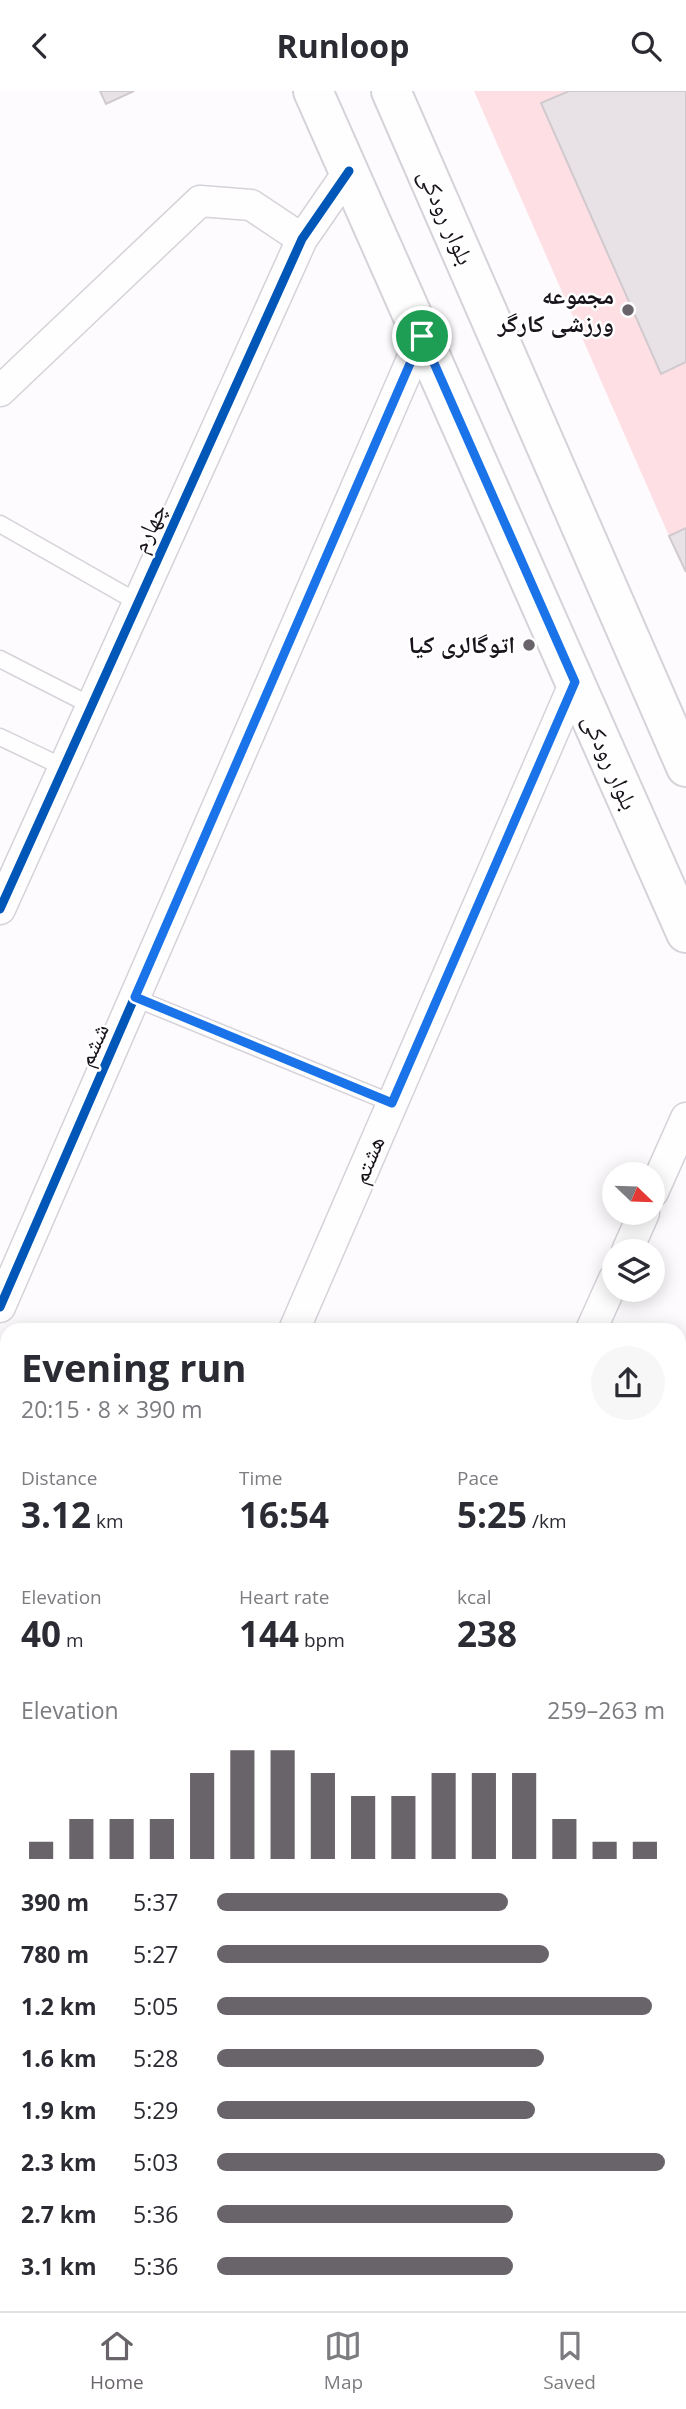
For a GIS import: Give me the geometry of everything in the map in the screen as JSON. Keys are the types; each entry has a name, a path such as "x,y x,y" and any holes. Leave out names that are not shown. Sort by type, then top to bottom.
{"main road":[{"name":"بلوار رودکی","path":"313,91 686,933"},
{"name":"بلوار رودکی","path":"391,91 686,767"}],"street":[{"name":"چهارم","path":"0,908 302,239 349,171"},
{"path":"0,391 200,201 251,205 302,239"},
{"name":"ششم","path":"0,1307 422,336"},
{"name":"هشتم","path":"297,1323 575,682"},
{"path":"665,1165 686,1118"},
{"path":"595,1323 604,1302"}],"lane":[{"path":"0,524 136,602"},
{"path":"0,659 90,705"},
{"path":"0,737 63,767"},
{"path":"135,997 392,1103"}],"shaded area":[{"name":"مجموعه ورزشی کارگر","path":"474,91 686,91 686,528 669,536"}],"building":[{"path":"100,91 134,91 106,104"},
{"path":"569,91 686,91 686,362 661,374 541,103"},
{"path":"686,528 686,572 669,536"}],"cycle path":[{"path":"0,909 302,239 349,171"},
{"path":"0,1307 422,336"}],"place":[{"name":"مجموعه ورزشی کارگر","path":"628,310"},
{"name":"اتوگالری کیا","path":"529,645"}],"route":[{"path":"422,336 575,682 392,1103 135,997 422,336"}]}
